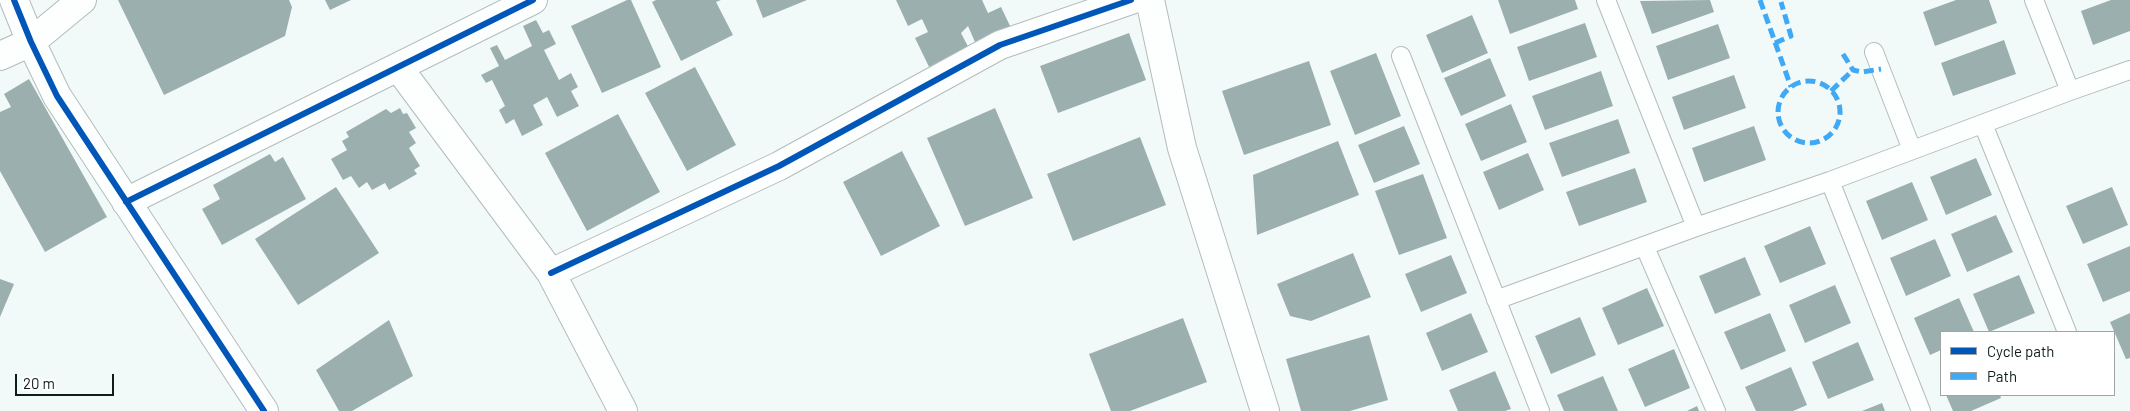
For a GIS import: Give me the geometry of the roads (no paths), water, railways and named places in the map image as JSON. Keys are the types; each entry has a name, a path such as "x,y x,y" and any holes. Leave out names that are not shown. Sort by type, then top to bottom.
{"street":[{"path":"14,0 31,42 57,96 264,411"},
{"path":"0,56 31,42 82,0"},
{"path":"126,202 533,0"},
{"path":"551,273 779,166 1000,45 1131,0"},
{"path":"1150,0 1182,148 1265,411"},
{"path":"398,67 551,273 623,411"}],"lane":[{"path":"1606,0 1696,227"},
{"path":"2034,0 2070,91"},
{"path":"1874,52 1912,150"},
{"path":"1401,56 1540,411"},
{"path":"1496,300 1696,227 1830,181 2130,70"},
{"path":"1983,124 2067,331"},
{"path":"1830,181 1921,411"},
{"path":"1645,247 1716,411"}]}
